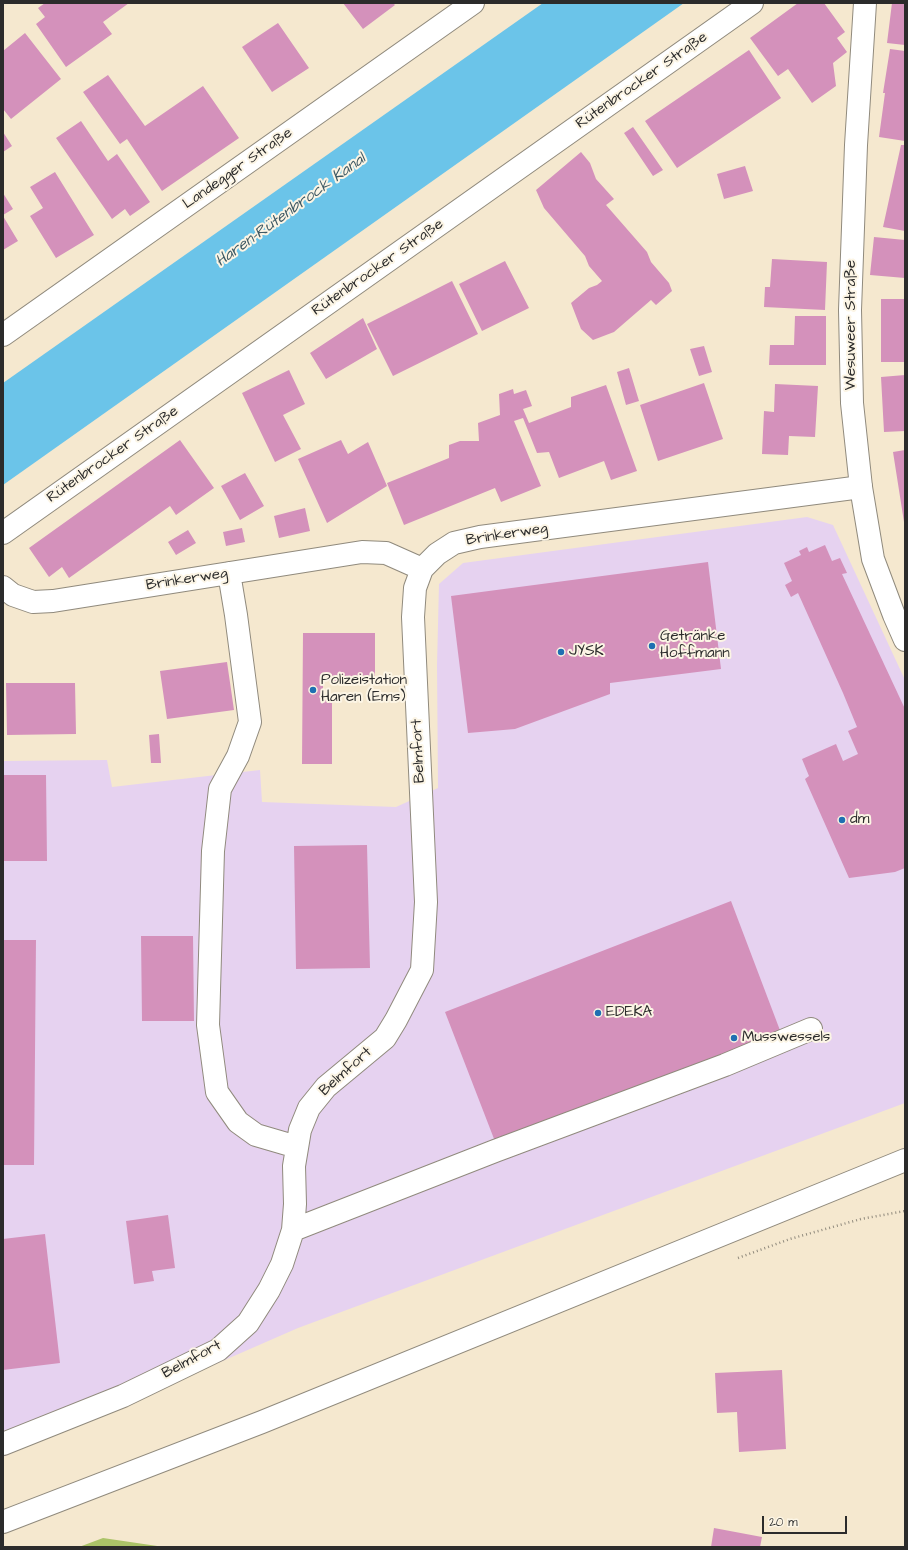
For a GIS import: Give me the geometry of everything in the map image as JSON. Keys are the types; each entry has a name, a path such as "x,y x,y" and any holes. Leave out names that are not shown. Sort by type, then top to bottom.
{"street":[{"name":"Landegger Straße","path":"3,335 474,3"},
{"name":"Rütenbrocker Straße","path":"3,533 752,3"},
{"name":"Wesuweer Straße","path":"865,3 856,138 850,310 852,404 860,487 873,559 905,640"},
{"name":"Brinkerweg","path":"3,587 13,595 33,602 53,601 362,552 386,553 422,570 438,554 454,543 480,537 860,487"},
{"name":"Belmfort","path":"3,1444 123,1396 218,1350 248,1323 269,1290 282,1264 293,1230 295,1204 294,1166 297,1147 300,1130 309,1108 326,1088 385,1038 404,1006 422,970 426,902 413,617 415,588 422,570"},
{"path":"229,573 250,722 238,756 220,789 213,851 208,1025 216,1092 238,1122 256,1135 297,1147"},
{"path":"293,1230 495,1151 725,1065 811,1029"},
{"path":"3,1522 262,1422 905,1160"}],"shaded area":[{"path":"807,517 833,525 905,680 905,1103 298,1328 3,1457 3,761 107,760 112,787 260,770 262,802 396,807 438,788 437,665 439,584 463,563"}],"green space":[{"path":"103,1538 164,1547 79,1547"}],"water":[{"name":"Haren-Rütenbrock Kanal","path":"543,3 684,3 3,485 3,383"}],"building":[{"path":"45,3 129,3 103,22 112,34 66,67 36,24 45,17 38,8"},
{"path":"343,3 393,3 395,5 363,29"},
{"path":"798,3 824,3 845,32 837,38 847,52 833,63 836,86 812,103 788,69 778,76 750,38"},
{"path":"892,3 905,3 905,45 887,43"},
{"path":"278,23 309,68 272,92 242,47"},
{"path":"25,33 61,79 11,119 3,109 3,51"},
{"path":"890,49 905,51 905,141 879,137 885,93 883,93"},
{"path":"749,50 781,98 677,168 645,121"},
{"path":"108,75 145,126 203,86 239,138 162,191 127,139 120,144 83,92"},
{"path":"81,121 108,161 117,154 150,202 130,216 125,209 112,219 56,138"},
{"path":"633,127 663,170 653,176 624,133"},
{"path":"3,132 12,146 3,152"},
{"path":"901,145 905,145 905,231 883,227"},
{"path":"581,152 590,163 596,179 614,199 606,205 647,252 651,262 669,283 672,291 656,305 651,300 614,332 593,340 581,329 571,303 589,288 602,281 589,266 585,256 544,208 536,190"},
{"path":"745,166 753,191 724,199 717,174"},
{"path":"55,172 94,235 56,258 30,216 43,208 30,187"},
{"path":"3,193 13,209 3,215"},
{"path":"3,216 18,241 3,250"},
{"path":"874,237 905,240 905,278 870,275"},
{"path":"772,259 827,262 825,310 764,307 765,287 770,287"},
{"path":"505,261 529,308 482,331 459,284"},
{"path":"452,281 478,334 393,376 367,324"},
{"path":"881,299 905,299 905,362 881,362"},
{"path":"795,316 826,316 826,365 769,365 770,345 794,345"},
{"path":"363,318 377,349 326,379 310,353"},
{"path":"704,346 712,372 699,376 690,349"},
{"path":"629,368 639,401 626,405 617,372"},
{"path":"289,370 305,404 283,415 301,449 275,462 242,393"},
{"path":"905,375 905,431 884,432 881,377"},
{"path":"704,383 723,439 658,461 640,405"},
{"path":"775,384 818,386 815,437 789,436 788,455 762,454 764,411 774,412"},
{"path":"606,385 637,471 611,480 604,461 559,478 549,452 537,453 523,418 514,421 541,486 501,502 495,488 404,525 387,483 449,458 449,445 460,441 479,441 478,423 500,415 499,394 513,389 514,394 526,390 532,406 523,409 529,423 571,407 571,397"},
{"path":"180,440 214,488 176,515 170,506 69,578 62,567 49,577 29,548"},
{"path":"341,440 348,454 368,442 387,486 327,523 298,459"},
{"path":"905,450 905,522 904,522 893,452"},
{"path":"245,473 264,506 240,520 221,486"},
{"path":"305,508 310,531 279,538 274,516"},
{"path":"242,528 245,542 226,546 223,532"},
{"path":"188,530 196,543 176,555 168,542"},
{"path":"825,545 832,561 840,558 847,573 842,574 905,709 905,868 895,872 849,878 805,779 809,776 802,759 836,744 843,761 858,754 848,731 857,727 843,693 798,593 791,597 785,585 792,581 784,563 801,555 799,551 807,547 809,552"},
{"path":"708,562 721,669 610,683 610,694 515,729 468,733 451,596"},
{"name":"Polizeistation Haren (Ems)","path":"303,633 375,633 375,681 323,681 323,700 332,700 332,764 302,764"},
{"path":"227,662 234,710 167,719 160,671"},
{"path":"6,683 75,683 76,734 7,735"},
{"path":"159,734 161,763 151,763 149,735"},
{"path":"3,775 46,775 47,861 3,861"},
{"path":"367,845 370,968 296,969 294,846"},
{"path":"731,901 781,1033 496,1144 445,1012"},
{"path":"141,936 193,936 194,1021 142,1021"},
{"path":"3,940 36,940 34,1165 3,1165"},
{"path":"168,1215 175,1268 152,1271 154,1281 134,1284 126,1221"},
{"path":"45,1234 60,1363 3,1370 3,1239"},
{"path":"782,1370 786,1449 739,1452 737,1412 717,1413 715,1373"},
{"path":"714,1528 762,1537 760,1547 711,1547"}],"place":[{"name":"Getränke Hoffmann","path":"652,646"},
{"name":"JYSK","path":"561,652"},
{"name":"Polizeistation Haren (Ems)","path":"313,690"},
{"name":"dm","path":"842,820"},
{"name":"EDEKA","path":"598,1013"},
{"name":"Musswessels","path":"734,1038"}]}
